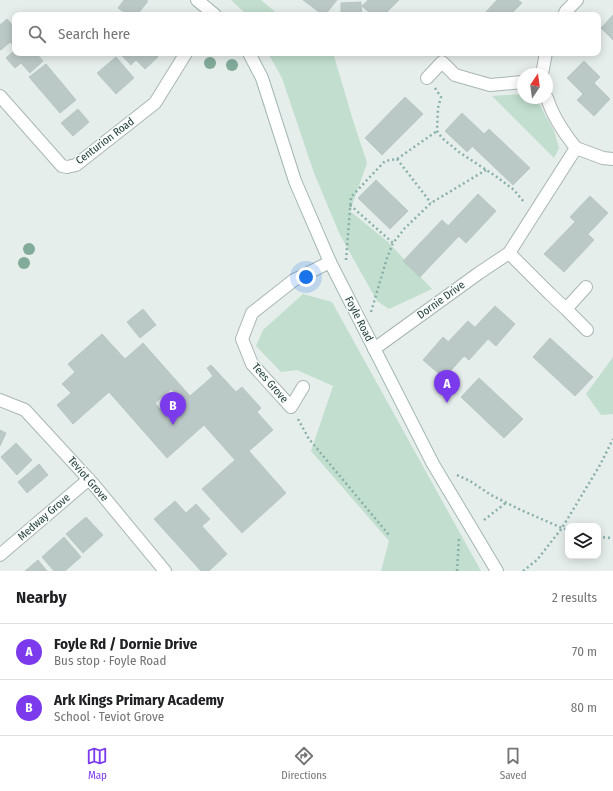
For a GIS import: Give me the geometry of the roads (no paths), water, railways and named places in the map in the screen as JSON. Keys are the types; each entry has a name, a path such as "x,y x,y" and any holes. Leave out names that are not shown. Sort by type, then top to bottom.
{"street":[{"path":"197,0 210,12"},
{"path":"566,12 576,0"},
{"name":"Centurion Road","path":"0,96 62,166 67,167 76,165 155,103 184,56"},
{"name":"Foyle Road","path":"251,56 262,78 295,181 330,262 433,464 497,571"},
{"path":"543,68 545,56"},
{"path":"427,78 442,62 455,75 490,85 517,83"},
{"path":"549,104 562,130 576,148 603,158 613,159"},
{"name":"Dornie Drive","path":"374,349 509,253 576,148"},
{"path":"509,253 587,330"},
{"name":"Tees Grove","path":"302,387 291,406 252,364 242,339 252,313 294,280 330,262"},
{"path":"566,309 586,287"},
{"name":"Teviot Grove","path":"0,400 26,410 89,479 165,571"},
{"name":"Medway Grove","path":"0,555 89,479"}],"place":[{"name":"Foyle Rd / Dornie Drive","path":"447,403"},
{"name":"Ark Kings Primary Academy","path":"173,425"}]}
